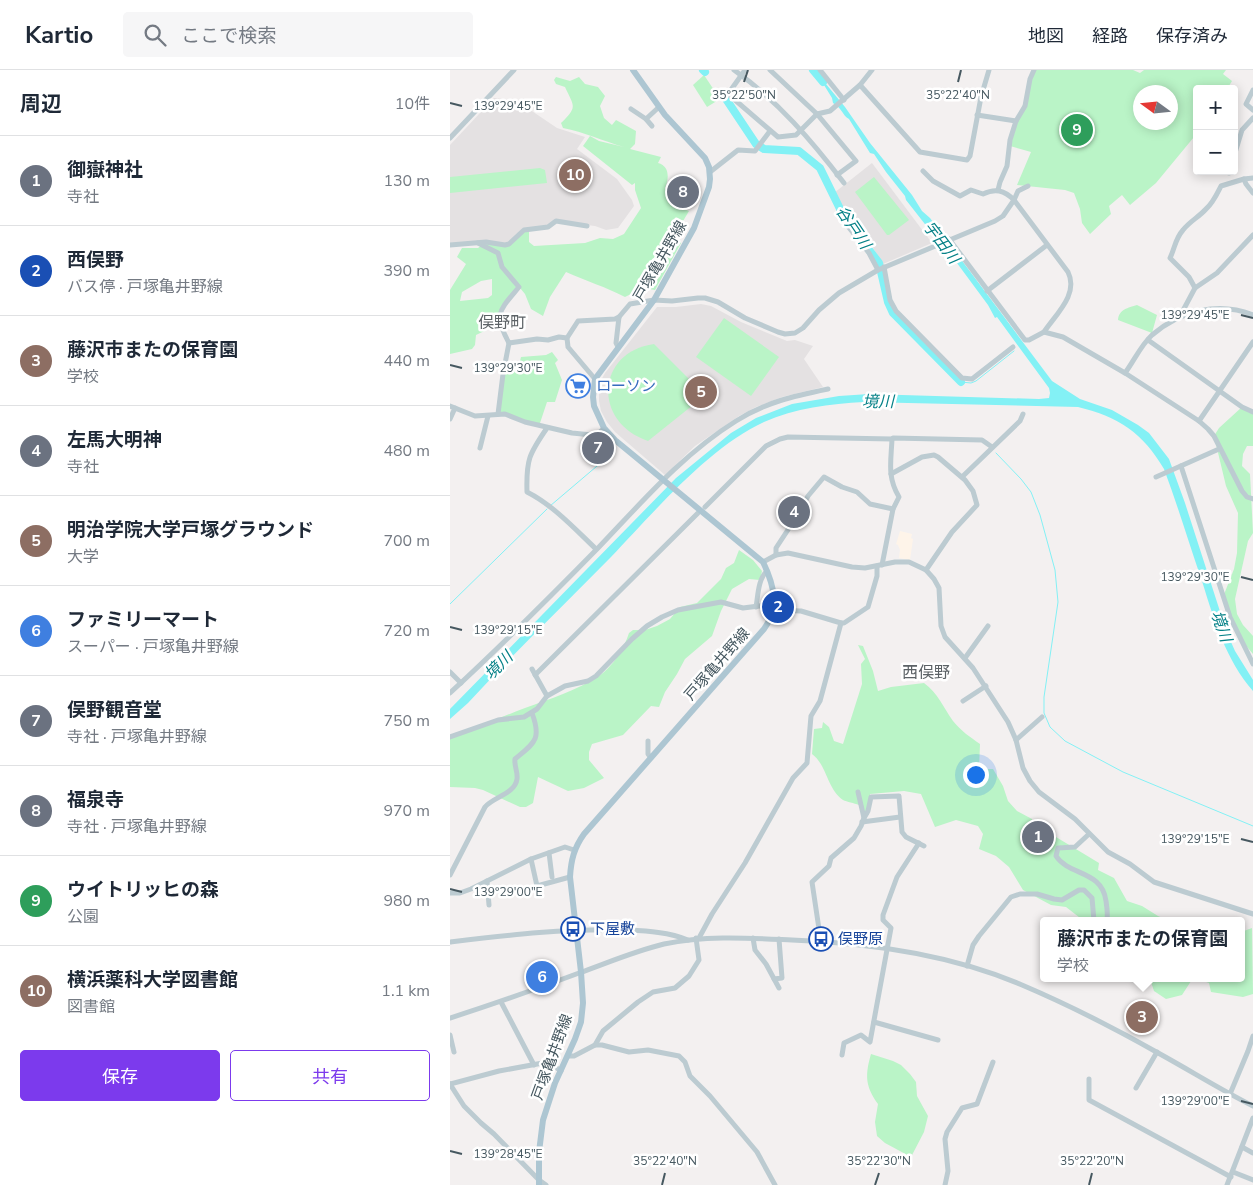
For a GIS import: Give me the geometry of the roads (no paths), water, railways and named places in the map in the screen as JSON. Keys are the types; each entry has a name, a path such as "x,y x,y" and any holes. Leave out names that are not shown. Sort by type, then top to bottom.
{"main road":[{"path":"633,70 659,107 705,158 710,172"},
{"name":"戸塚亀井野線","path":"595,379 654,300 694,228 710,184 710,172"},
{"path":"595,379 594,406 604,428 615,440 763,562 774,593 774,607"},
{"name":"戸塚亀井野線","path":"539,1183 539,1152 543,1120 549,1097 581,1022 583,1003 570,878 570,865 574,850 584,834 764,629 770,620 774,607"}],"street":[{"path":"450,138 514,70"},
{"path":"734,70 743,72 802,130 844,183"},
{"path":"770,70 817,114 856,161 837,175"},
{"path":"820,70 843,100"},
{"path":"743,72 728,94 778,138 796,135 817,114 830,111 860,85 872,70"},
{"path":"860,85 915,148 923,153 967,160 970,156 977,115 989,70"},
{"path":"998,190 1007,166 1010,140 1016,121 1025,106 1030,79 1034,70"},
{"path":"1253,90 1246,104 1253,110"},
{"path":"646,119 659,107"},
{"path":"631,109 646,119 652,126"},
{"path":"977,115 1016,121"},
{"path":"1238,143 1242,130 1253,118"},
{"path":"710,172 738,150 756,150 770,131"},
{"path":"923,171 933,181 960,196 971,190 983,194 992,189 998,190 1014,200 1068,272 1072,283 1070,294 1044,332 1029,340 1025,340 948,240"},
{"path":"1244,178 1253,193"},
{"path":"1195,288 1189,277 1170,258 1175,241 1190,221 1206,209 1216,198 1221,186 1244,178 1253,178"},
{"path":"595,379 568,347 567,338 578,321 615,319 630,304 654,300 672,301 698,298 711,299 751,321 778,332 790,334 799,331 839,293 881,268 995,221 1003,216 1018,191 1028,186"},
{"path":"843,220 881,268 890,300 896,311 962,378 972,379 1013,347"},
{"path":"450,245 486,242 505,246 524,230 548,227 556,221 587,226"},
{"path":"1179,318 1195,288 1217,273 1253,234"},
{"path":"478,243 498,253 502,268 519,287 507,301 499,316 499,324 509,343 498,414"},
{"path":"987,290 1047,245"},
{"path":"1125,372 1152,335 1194,311 1215,309 1242,311 1253,315"},
{"path":"618,347 616,343 619,317"},
{"path":"1044,332 1063,337 1125,372 1199,421 1208,429 1242,491 1247,497 1253,499"},
{"path":"509,343 536,339 548,340 558,337 567,338"},
{"path":"1148,340 1242,407 1253,412"},
{"path":"1199,421 1253,342"},
{"path":"450,694 517,631 664,480 697,449 742,417 776,400 828,389"},
{"path":"450,419 452,407 474,416 506,414 547,428 589,436 600,432 604,428"},
{"path":"962,476 1020,421 1023,414"},
{"path":"480,448 488,416"},
{"path":"547,428 530,453 527,467 527,492 549,506 596,549"},
{"path":"705,507 766,446 788,437 982,440 992,447"},
{"path":"595,1045 603,1031 638,1002 653,992 675,988 684,982 699,960 698,938 745,863 793,778 807,763 811,716 820,701 841,623 868,606 893,509 899,497 892,485 892,440"},
{"path":"1158,476 1219,449"},
{"path":"891,474 922,457 930,455 938,457 962,476 973,491 977,505 955,528 926,570"},
{"path":"1181,466 1230,618 1253,664"},
{"path":"776,555 776,548 808,496 824,477 842,487 857,492 870,504 893,509"},
{"path":"535,675 698,513"},
{"path":"763,562 776,555 788,553 852,567 909,562 926,570 939,588 944,634 986,686 1008,722 1016,740 1022,768 1033,785 1045,797 1075,819 1108,852 1130,864 1154,882 1253,914"},
{"path":"756,607 760,583 764,573 767,571"},
{"path":"450,738 498,720 524,717 532,713 547,696 565,686 588,681 596,676 604,670 632,639 662,616 688,608 721,602 743,608 774,607 801,610 841,623"},
{"path":"965,658 988,626"},
{"path":"532,669 547,696"},
{"path":"450,672 461,683"},
{"path":"963,701 986,686"},
{"path":"450,875 485,807 515,785 517,776 514,764 515,759 535,741 535,722 532,713"},
{"path":"1016,740 1042,717"},
{"path":"648,741 648,754 651,758"},
{"path":"858,792 863,820"},
{"path":"819,941 820,929 812,882 829,866 831,858 854,838 868,811 871,797 899,796 901,799 900,816 902,832 906,837 922,844 897,877 883,915 884,920 891,928 889,948 870,1042 861,1035 844,1043 842,1056"},
{"path":"863,820 900,816"},
{"path":"1089,834 1075,847 1058,848 1056,856 1062,862 1092,878 1102,888 1106,902 1107,917"},
{"path":"450,893 460,893 531,859 565,847 574,850"},
{"path":"549,853 552,877"},
{"path":"531,859 537,886 570,878"},
{"path":"487,881 489,905"},
{"path":"967,966 979,936 1009,900 1017,895 1038,894 1062,900 1079,890 1084,890 1092,898 1094,917"},
{"path":"450,942 541,931 576,930 641,931 679,936 689,940"},
{"path":"450,1018 501,1002 642,950 698,938 819,941 889,948 967,966 1028,987 1157,1052 1253,1106"},
{"path":"753,938 755,950 778,988"},
{"path":"774,979 782,978 779,939"},
{"path":"501,1002 534,1065"},
{"path":"874,1022 938,1040"},
{"path":"450,1036 454,1052"},
{"path":"1230,1094 1253,1036"},
{"path":"568,1056 574,1056 595,1045 629,1052 648,1050 679,1056 690,1076 710,1096 757,1152 775,1185"},
{"path":"1136,1088 1157,1052"},
{"path":"546,1185 539,1183 494,1134 464,1106 450,1084 499,1071 548,1062 561,1071"},
{"path":"945,1185 948,1171 945,1139 947,1132 962,1108 977,1104 993,1062"},
{"path":"1089,1079 1089,1100 1232,1175 1253,1180"},
{"path":"1228,1185 1253,1118"},
{"path":"1242,1147 1253,1153"}],"water":[{"name":"境川","path":"816,72 845,107 922,211 930,218 1052,381 1080,399 1112,410 1138,425 1149,433 1169,459 1227,633 1235,651 1253,680 1253,691 1235,666 1222,639 1164,469 1156,456 1128,428 1106,416 1078,407 864,402 788,413 764,422 743,433 723,447 683,482 468,703 450,719 450,709 676,478 731,433 756,418 792,404 839,396 869,394 1049,398 1049,388 997,317 995,318 988,305 931,228 928,228 906,200 874,154 870,153 849,119 833,103 832,98"}],"waterway":[{"name":"宇田川","path":"813,70 823,82"},
{"name":"谷戸川","path":"726,99 756,144 764,149 799,151 820,168 844,217 879,263 888,302 893,313 961,382"},
{"path":"961,382 971,383 976,381 1014,351"},
{"path":"550,506 610,455 611,443"},
{"path":"996,453 1031,492 1040,515 1055,570 1058,602 1044,697 1044,713 1050,727 1065,741 1123,772 1253,826"},
{"path":"450,604 547,509"}],"place":[{"name":"ウイトリッヒの森","path":"1077,130"},
{"name":"横浜薬科大学図書館","path":"575,175"},
{"name":"福泉寺","path":"683,192"},
{"name":"ローソン","path":"578,386"},
{"name":"明治学院大学戸塚グラウンド","path":"701,392"},
{"name":"俣野観音堂","path":"598,448"},
{"name":"左馬大明神","path":"794,512"},
{"name":"西俣野","path":"778,607"},
{"name":"御嶽神社","path":"1038,837"},
{"name":"下屋敷","path":"573,929"},
{"name":"俣野原","path":"821,939"},
{"name":"ファミリーマート","path":"542,977"},
{"name":"藤沢市またの保育園","path":"1142,1017"}],"district":[{"name":"俣野町","path":"502,322"},
{"name":"西俣野","path":"926,672"}]}
